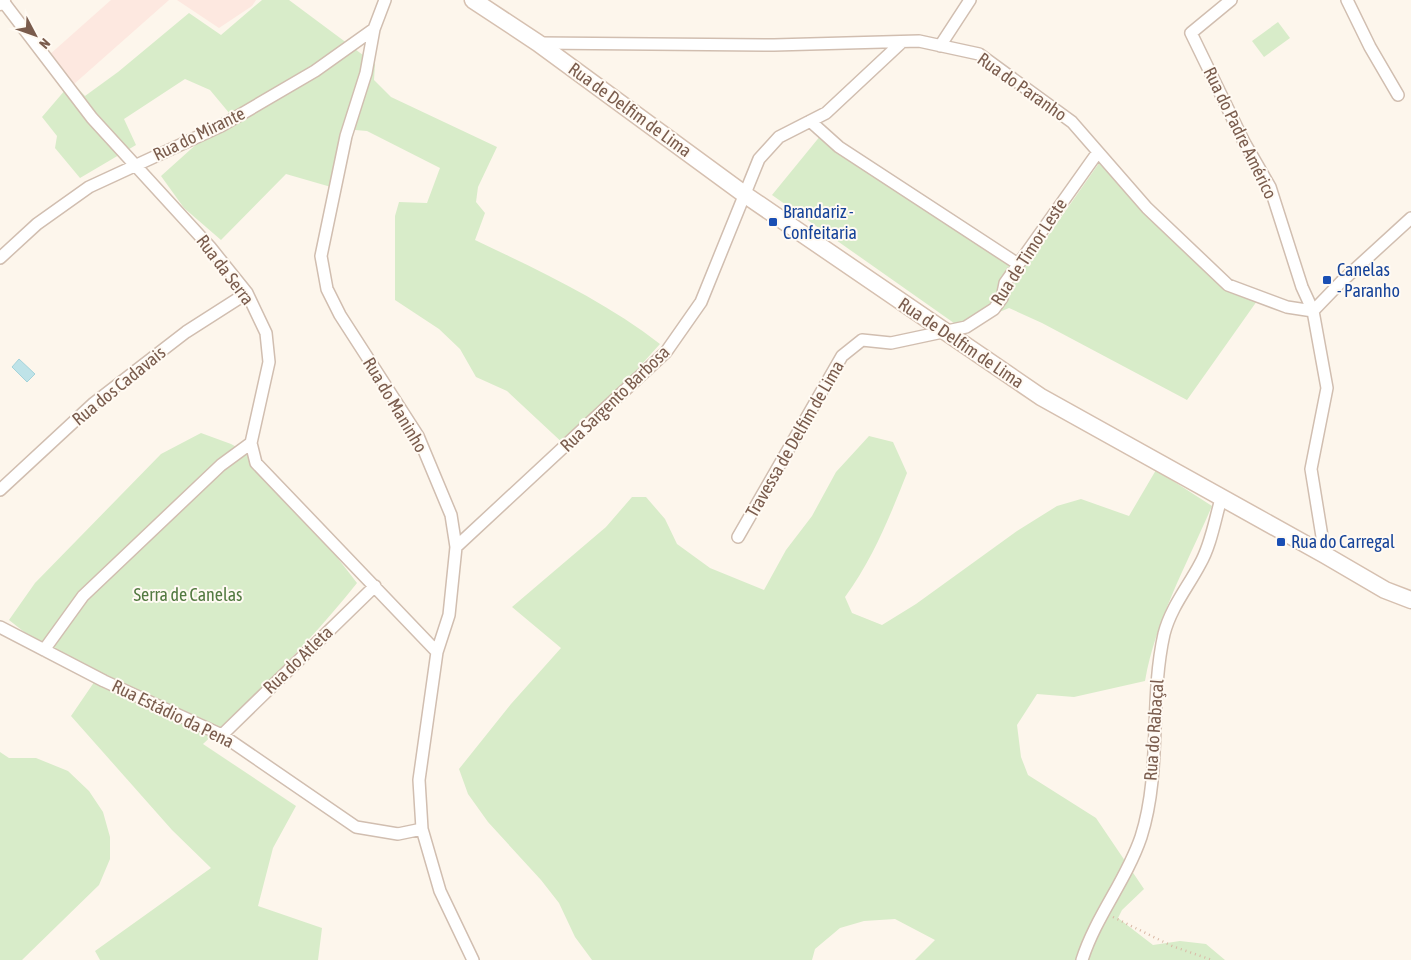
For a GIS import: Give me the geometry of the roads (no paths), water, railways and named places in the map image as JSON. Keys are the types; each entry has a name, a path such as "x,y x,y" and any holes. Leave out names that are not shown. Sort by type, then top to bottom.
{"main road":[{"name":"Rua de Delfim de Lima","path":"473,0 538,43 744,194 1041,397 1221,499 1325,554 1385,590 1411,600"}],"street":[{"path":"374,29 385,0"},
{"path":"940,46 970,0"},
{"name":"Rua do Padre Américo","path":"1231,0 1191,33 1244,142 1270,187 1302,287 1313,311"},
{"path":"1348,0 1370,47 1398,95"},
{"name":"Rua da Serra","path":"1,1 92,118 210,246 247,293 266,333 269,362 251,443"},
{"name":"Rua do Mirante","path":"0,258 37,224 89,187 135,164 221,126 315,70 374,29"},
{"name":"Rua do Maninho","path":"374,29 366,73 346,136 321,256 327,289 340,315 418,436 451,515 456,547 448,615 437,652 419,780 422,828 440,891 473,960"},
{"name":"Rua do Paranho","path":"538,43 774,45 920,41 980,54 1072,122 1147,208 1228,285 1287,307 1313,311"},
{"name":"Rua Sargento Barbosa","path":"456,547 666,352 701,302 759,159 779,137 826,113 902,42"},
{"path":"810,121 839,147 1018,264"},
{"name":"Rua de Timor Leste","path":"944,332 966,327 994,309 1002,298 1005,283 1098,152"},
{"path":"1325,554 1311,469 1320,433 1327,388 1313,311 1411,218"},
{"name":"Rua dos Cadavais","path":"0,490 94,403 186,332 247,293"},
{"name":"Travessa de Delfim de Lima","path":"738,538 842,356 862,340 892,343 944,332"},
{"path":"44,650 83,596 221,465 251,443 256,463 437,652"},
{"name":"Rua do Rabaçal","path":"1082,960 1090,936 1125,876 1141,836 1153,774 1156,685 1165,633 1178,600 1202,562 1221,499"},
{"name":"Rua do Atleta","path":"222,735 375,586"},
{"name":"Rua Estádio da Pena","path":"0,628 104,681 222,735 356,827 398,834 422,828"}],"water":[{"path":"19,359 35,374 27,382 12,367"}],"place":[{"name":"Brandariz - Confeitaria","path":"773,222"},
{"name":"Canelas - Paranho","path":"1327,280"},
{"name":"Rua do Carregal","path":"1281,542"}],"park label":[{"name":"Serra de Canelas","path":"188,595"}]}
